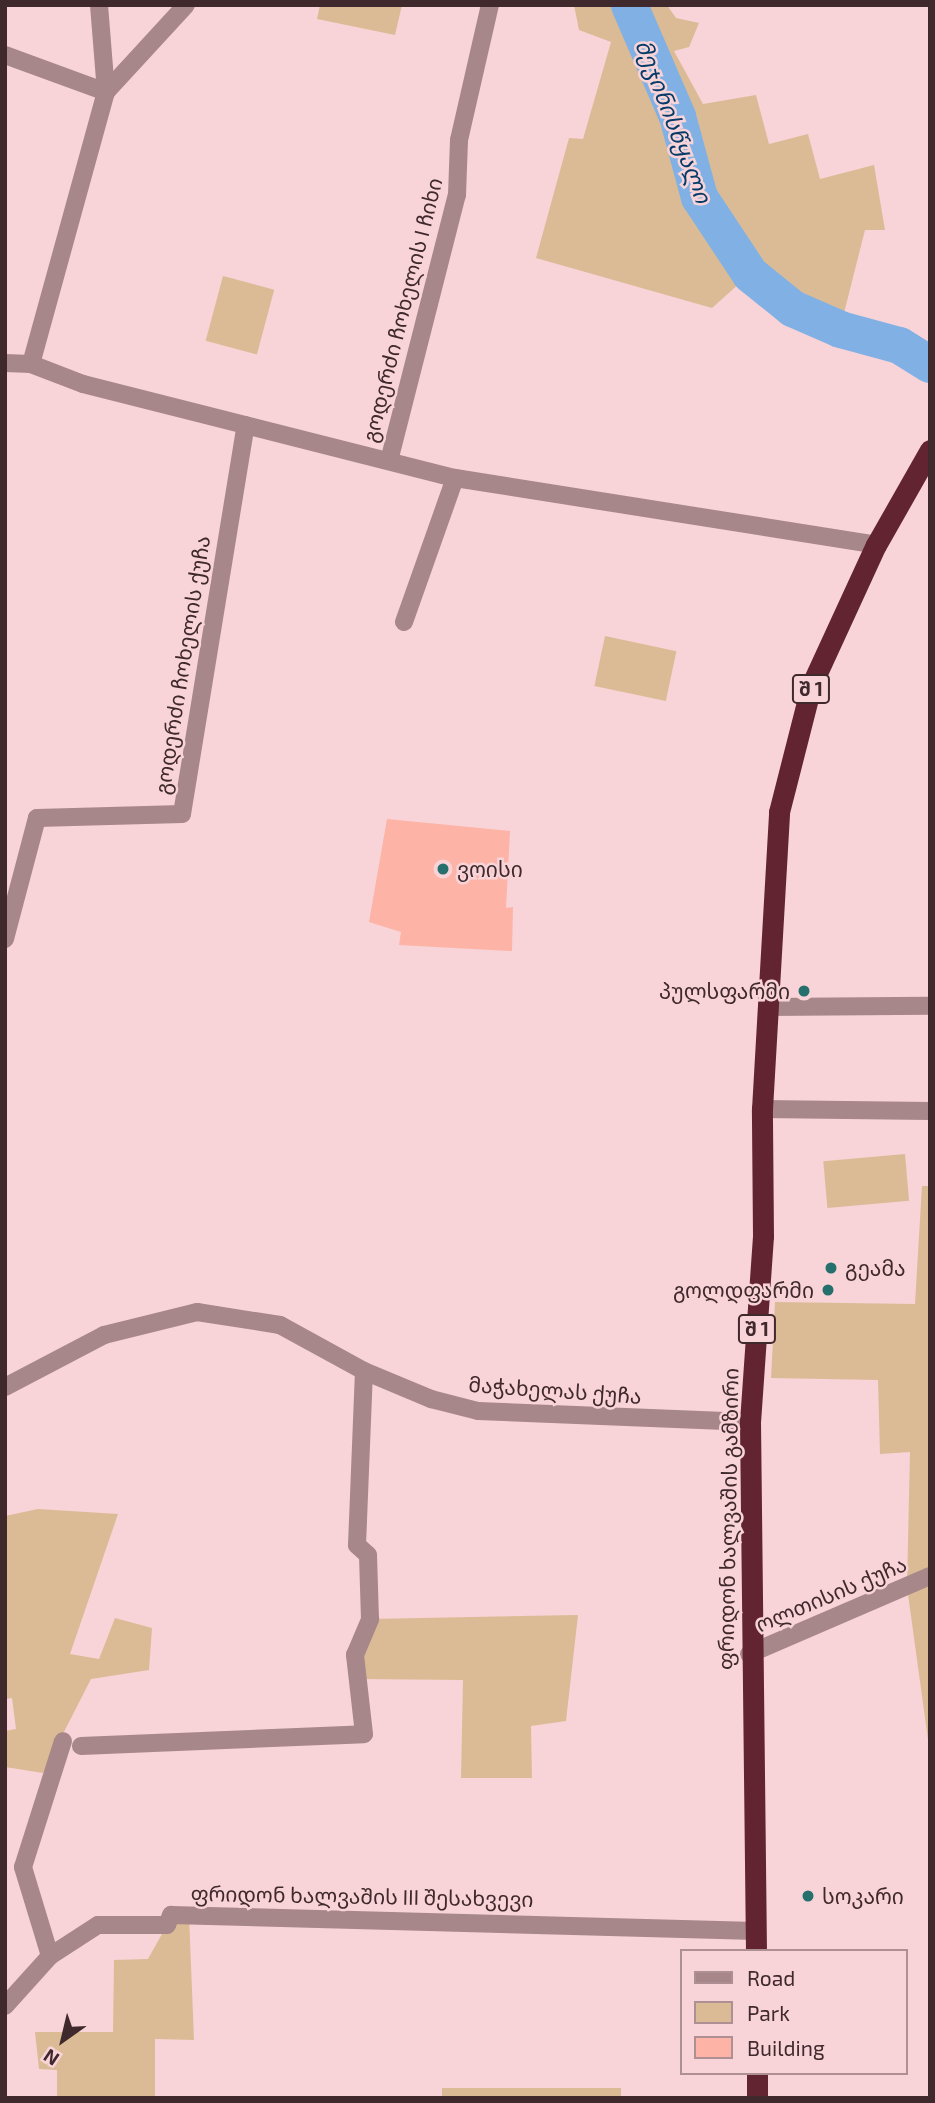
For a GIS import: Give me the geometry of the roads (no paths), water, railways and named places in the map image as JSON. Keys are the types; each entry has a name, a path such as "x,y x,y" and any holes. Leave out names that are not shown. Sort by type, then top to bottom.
{"highway":[{"name":"ფრიდონ ხალვაშის გამზირი","path":"756,1941 749,1654 750,1422 763,1236 762,1109 779,812 793,748 811,686 876,545 930,450"},
{"path":"757,2075 757,2098"}],"street":[{"path":"31,364 106,92 99,5"},
{"path":"106,92 186,5"},
{"name":"გოდერძი ჩოხელის I ჩიხი","path":"388,461 457,195 459,140 489,5"},
{"path":"5,55 106,92"},
{"path":"5,363 31,364 83,384 455,478 876,545"},
{"name":"გოდერძი ჩოხელის ქუჩა","path":"5,939 37,818 182,814 247,425"},
{"path":"404,622 455,478"},
{"path":"767,1007 930,1006"},
{"path":"762,1109 930,1111"},
{"name":"მაჭახელას ქუჩა","path":"5,1387 104,1335 197,1312 280,1325 363,1371 431,1399 478,1411 750,1422"},
{"path":"81,1746 365,1734 355,1655 370,1619 368,1555 357,1545 363,1371"},
{"name":"ოლთისის ქუჩა","path":"749,1654 930,1576"},
{"path":"50,1956 23,1867 63,1741"},
{"name":"ფრიდონ ხალვაშის III შესახვევი","path":"5,2006 50,1956 98,1925 167,1925 171,1915 756,1941"}],"waterway":[{"name":"მეჯინისწყალი","path":"629,5 677,116 699,197 750,274 792,308 840,329 899,345 930,364"}],"place":[{"name":"ვოისი","path":"443,869"},
{"name":"პულსფარმი","path":"804,991"},
{"name":"გეამა","path":"831,1268"},
{"name":"გოლდფარმი","path":"828,1290"},
{"name":"სოკარი","path":"808,1896"}]}
